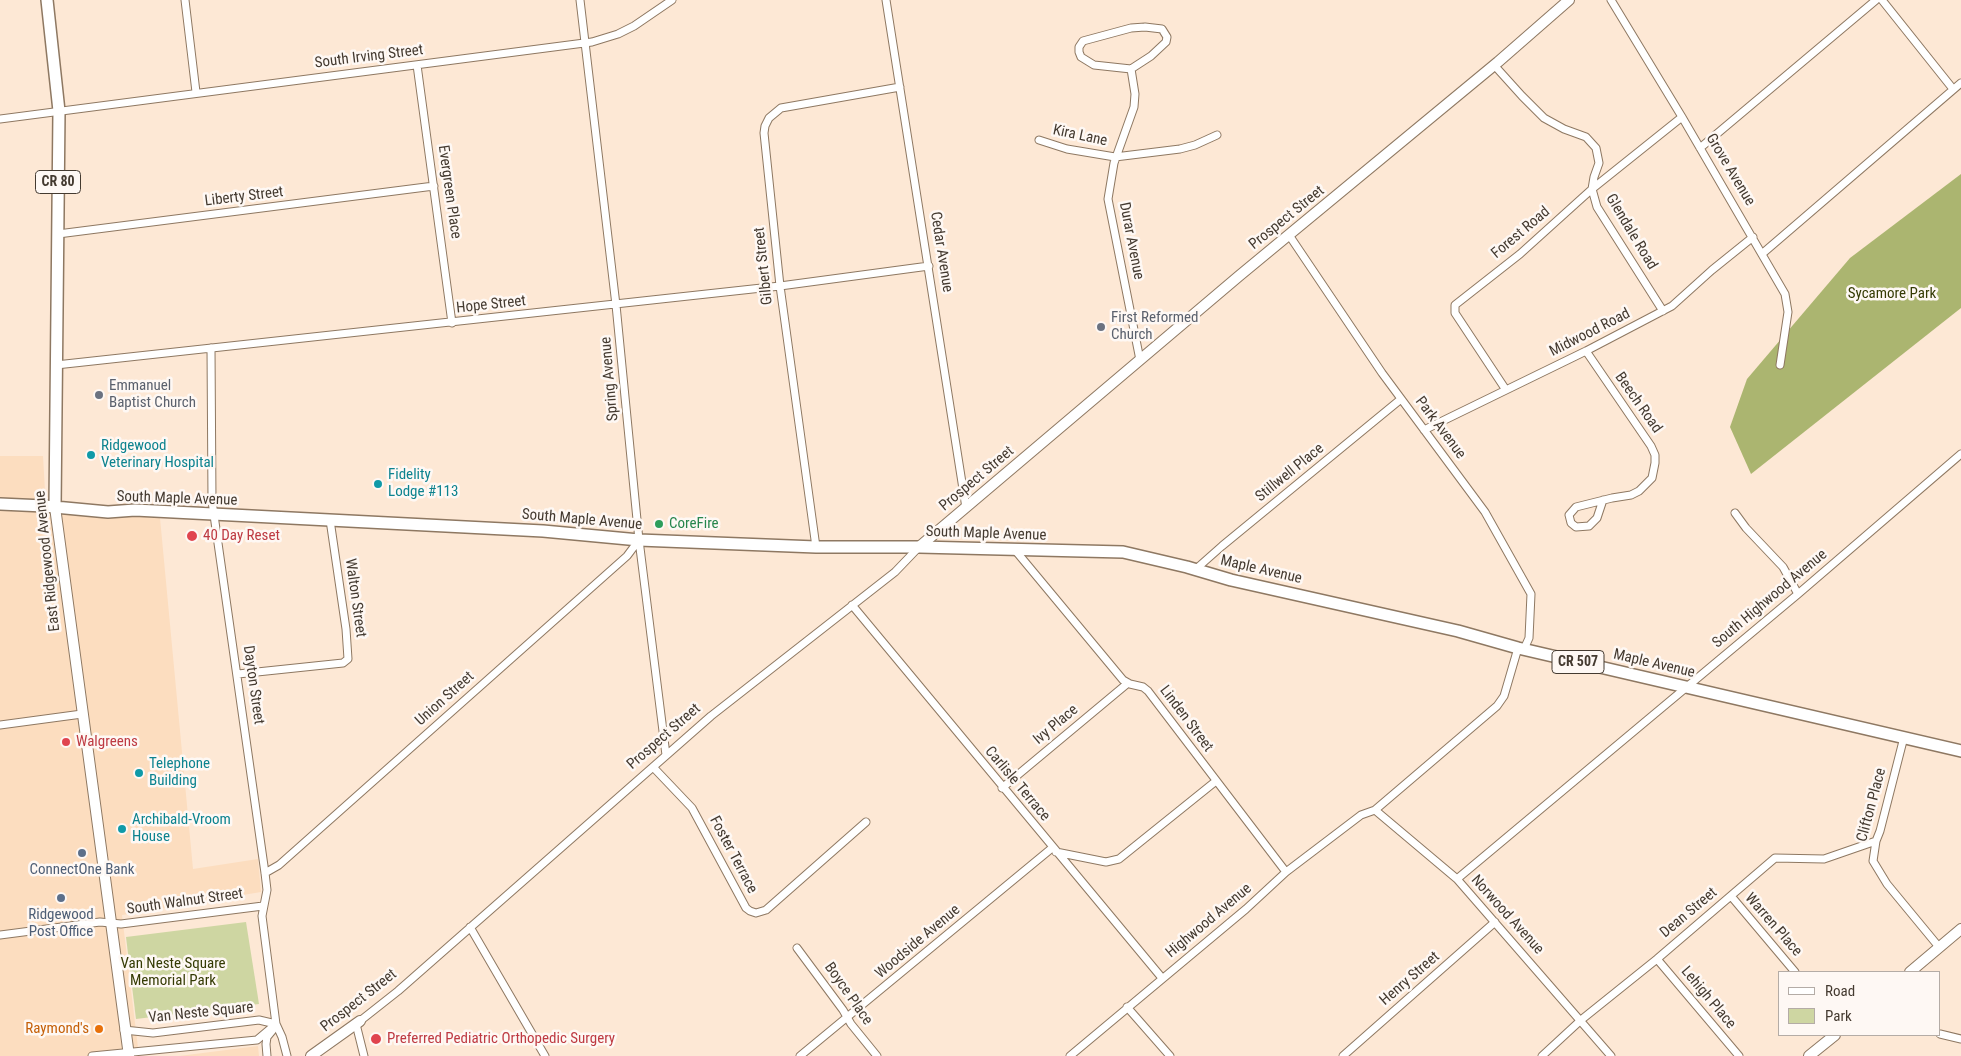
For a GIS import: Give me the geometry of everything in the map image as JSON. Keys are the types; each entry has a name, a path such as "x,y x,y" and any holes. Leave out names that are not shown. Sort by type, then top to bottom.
{"main road":[{"name":"East Ridgewood Avenue","path":"47,0 59,111 55,507 128,1054"},
{"name":"Prospect Street","path":"919,547 1569,0"},
{"name":"CR 507","path":"0,504 55,507"},
{"name":"South Maple Avenue","path":"55,507 108,512 135,510 543,531 639,540 816,547 919,547 1123,552 1196,570"},
{"name":"Maple Avenue","path":"1196,570 1231,580 1458,631 1686,688 1786,709 1961,751"},
{"path":"1911,971 1961,929"},
{"name":"Prospect Street","path":"311,1056 358,1022"},
{"path":"1809,1056 1835,1036"}],"street":[{"path":"185,0 196,92"},
{"name":"Spring Avenue","path":"580,0 616,305 639,540 666,755"},
{"name":"South Irving Street","path":"0,119 196,92 585,43 600,40 626,30 672,0"},
{"name":"Cedar Avenue","path":"886,0 966,508"},
{"name":"Grove Avenue","path":"1611,0 1786,294 1788,304 1780,365"},
{"path":"1700,148 1876,0"},
{"path":"1882,0 1953,89"},
{"path":"1132,28 1162,29 1167,37 1164,45 1131,69 1094,65 1081,57 1079,47 1083,41 1132,28"},
{"name":"Evergreen Place","path":"417,65 452,323"},
{"name":"Glendale Road","path":"1494,65 1544,118 1591,142 1598,154 1599,163 1592,190 1597,207 1662,311"},
{"name":"Durar Avenue","path":"1131,69 1135,94 1134,107 1115,157 1108,199 1140,360"},
{"path":"1763,253 1961,84"},
{"name":"Gilbert Street","path":"816,547 780,286 764,133 769,118 774,112 788,106 900,87"},
{"name":"Forest Road","path":"1506,390 1455,313 1455,305 1520,254 1592,190 1682,117"},
{"name":"Kira Lane","path":"1039,140 1067,149 1115,157 1180,149 1218,136"},
{"name":"Liberty Street","path":"58,234 434,186"},
{"name":"Park Avenue","path":"1289,235 1401,399 1485,512 1531,594 1529,638 1521,648"},
{"name":"Midwood Road","path":"1424,430 1586,351 1662,311 1682,298 1701,279 1753,237"},
{"name":"Hope Street","path":"56,365 616,305 929,266"},
{"name":"Dayton Street","path":"211,348 211,487 265,873 267,890 262,916 276,1024 287,1056"},
{"name":"Beech Road","path":"1586,351 1652,446 1655,455 1654,471 1646,486 1631,495 1603,500 1576,506 1569,515 1570,523 1576,527 1589,526 1597,518 1603,500"},
{"name":"Stillwell Place","path":"1196,570 1222,546 1401,399"},
{"name":"South Highwood Avenue","path":"1457,879 1798,594 1961,454"},
{"path":"1736,513 1746,528 1783,568 1798,594"},
{"name":"Walton Street","path":"238,674 343,663 348,659 346,629 330,520"},
{"name":"Union Street","path":"265,873 292,853 627,556 639,540"},
{"name":"Prospect Street","path":"358,1022 398,991 711,716 895,572 919,547"},
{"name":"Linden Street","path":"1015,550 1128,683 1148,691 1286,872"},
{"name":"Carlisle Terrace","path":"852,605 1002,788 1162,978"},
{"name":"Highwood Avenue","path":"1070,1056 1246,909 1286,872 1361,815 1372,811 1497,706 1504,696 1521,648"},
{"name":"Ivy Place","path":"1002,788 1128,683"},
{"path":"0,725 82,714"},
{"name":"Clifton Place","path":"1904,737 1876,841 1873,861 1880,873 1939,947"},
{"name":"Foster Terrace","path":"653,767 692,808 746,908 756,913 766,910 866,822"},
{"path":"1054,850 1106,862 1119,859 1216,782"},
{"name":"Norwood Avenue","path":"1372,811 1457,879 1611,1056"},
{"name":"Dean Street","path":"1542,1056 1581,1020 1657,959 1775,858 1824,859 1876,841"},
{"name":"Woodside Avenue","path":"800,1056 1054,850"},
{"name":"Warren Place","path":"1731,896 1794,971"},
{"name":"South Walnut Street","path":"0,934 100,922 122,924 263,906"},
{"name":"Henry Street","path":"1343,1056 1495,922"},
{"path":"470,927 545,1056"},
{"name":"Boyce Place","path":"797,948 877,1056"},
{"name":"Lehigh Place","path":"1657,959 1739,1056"},
{"path":"1127,1007 1170,1056"},
{"name":"Van Neste Square","path":"124,1030 153,1033 259,1020 276,1024"},
{"path":"358,1022 364,1056"},
{"path":"267,1056 267,1037 276,1024"},
{"name":"Van Neste Square","path":"92,1056 258,1040 276,1024"},
{"path":"1941,1034 1961,1039"}],"shaded area":[{"path":"0,456 43,456 46,508 160,518 193,869 258,859 261,892 122,915 139,1056 0,1056"},
{"path":"258,1046 259,1056 179,1056"}],"green space":[{"name":"Sycamore Park","path":"1961,174 1961,308 1751,474 1730,427 1747,379 1850,258"},
{"name":"Van Neste Square Memorial Park","path":"246,922 259,1004 136,1019 126,937"}],"place":[{"name":"First Reformed Church","path":"1101,327"},
{"name":"Emmanuel Baptist Church","path":"99,395"},
{"name":"Ridgewood Veterinary Hospital","path":"91,455"},
{"name":"Fidelity Lodge #113","path":"378,484"},
{"name":"CoreFire","path":"659,524"},
{"name":"40 Day Reset","path":"192,536"},
{"name":"Walgreens","path":"66,742"},
{"name":"Telephone Building","path":"139,773"},
{"name":"Archibald-Vroom House","path":"122,829"},
{"name":"ConnectOne Bank","path":"82,853"},
{"name":"Ridgewood Post Office","path":"61,898"},
{"name":"Raymond's","path":"99,1029"},
{"name":"Preferred Pediatric Orthopedic Surgery","path":"376,1039"}]}
